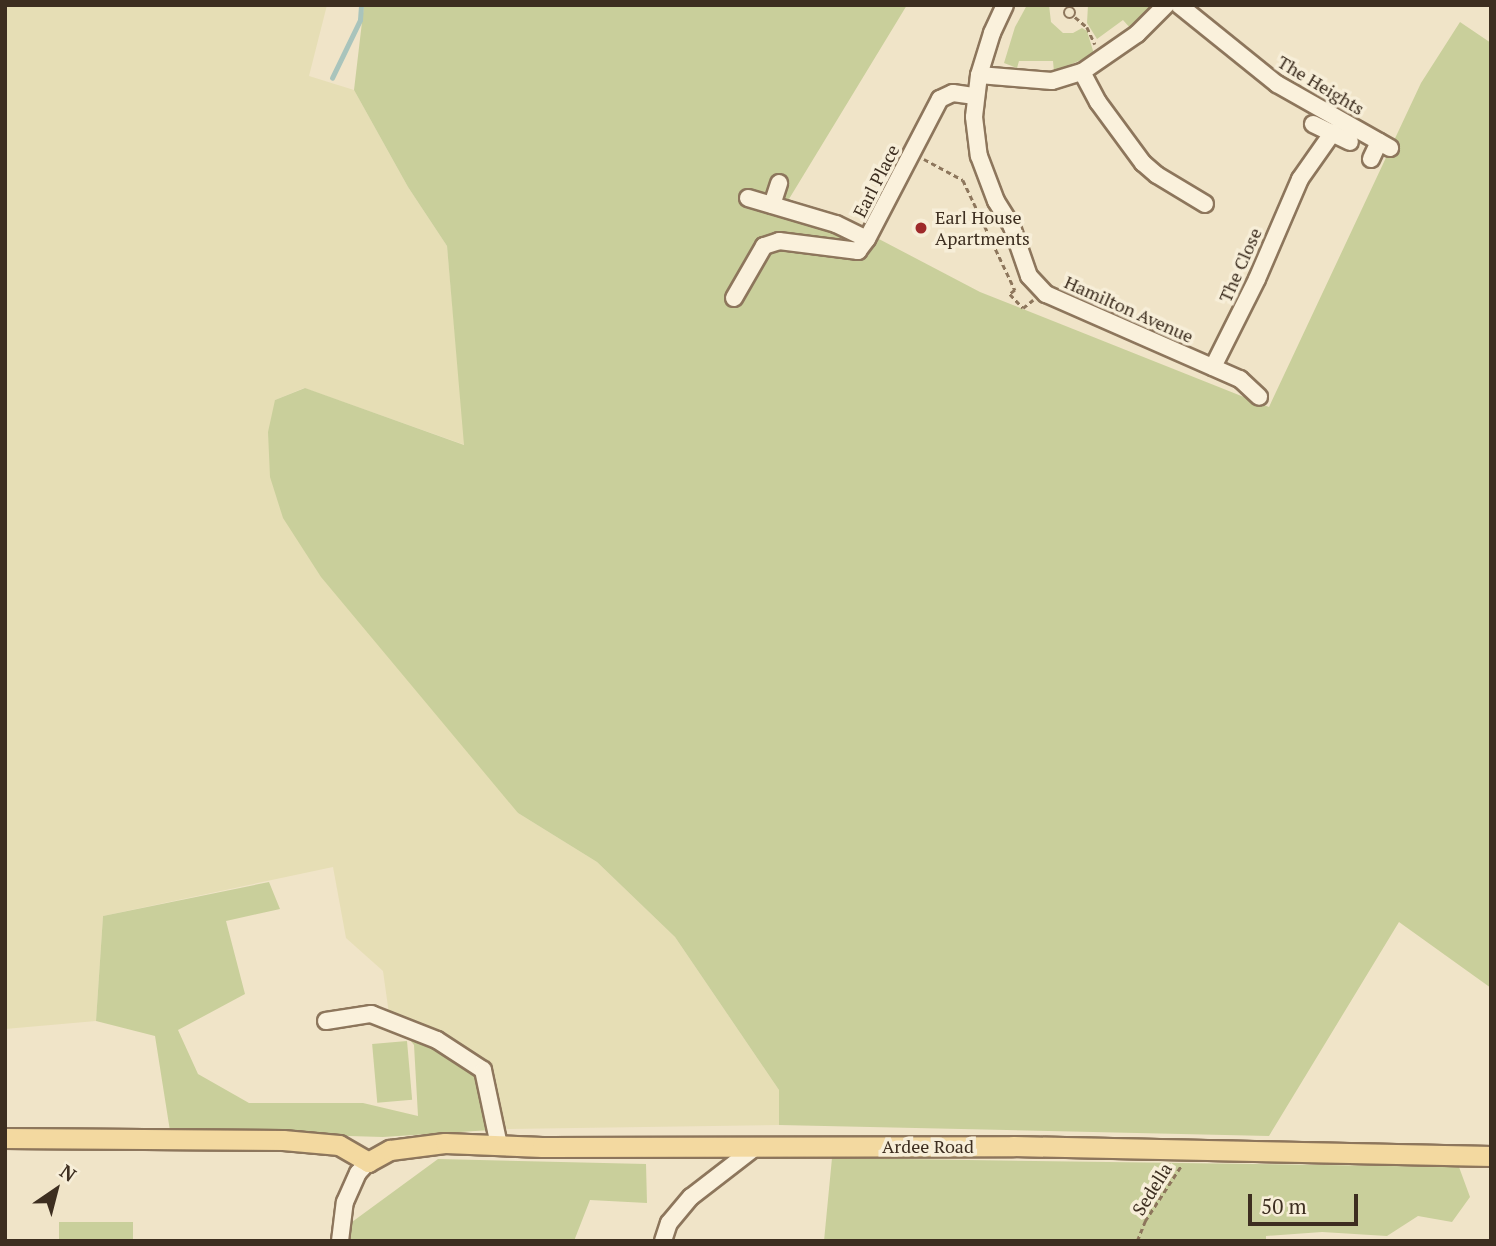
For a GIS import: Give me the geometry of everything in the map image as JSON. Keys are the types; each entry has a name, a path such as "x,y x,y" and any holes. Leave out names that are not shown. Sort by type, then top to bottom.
{"main road":[{"path":"5,1138 283,1140 339,1146 369,1162"},
{"name":"Ardee Road","path":"369,1162 390,1150 445,1143 1190,1150 1491,1156"}],"street":[{"name":"Hamilton Avenue","path":"1005,5 992,33 975,96 979,156 996,201 1012,227 1029,276 1046,294 1213,367"},
{"path":"979,75 1052,81 1082,72 1137,34 1166,5"},
{"name":"The Heights","path":"1179,5 1277,84 1385,145 1371,159"},
{"path":"1082,72 1098,102 1143,163 1157,175 1205,204"},
{"name":"Earl Place","path":"748,198 836,224 867,239 940,99 953,93 975,96"},
{"path":"1313,124 1350,142"},
{"name":"The Close","path":"1213,367 1300,179 1333,132"},
{"path":"772,205 779,183"},
{"path":"734,298 764,246 779,241 858,251 867,239"},
{"path":"1213,367 1240,379 1259,397"},
{"path":"326,1021 371,1014 437,1040 483,1070 499,1145"},
{"path":"663,1241 669,1223 691,1197 757,1146"},
{"path":"340,1241 345,1202 358,1173 369,1162"}],"path":[{"path":"1059,5 1065,9 1074,8 1074,17"},
{"path":"1065,9 1066,18 1074,17 1091,32 1095,48"},
{"name":"Sedella","path":"1137,1241 1145,1221 1190,1150"}],"shaded area":[{"path":"5,5 327,5 309,76 354,90 408,187 447,246 465,445 304,388 275,400 518,813 597,862 675,937 779,1090 779,1125 506,1129 489,1065 389,1014 383,971 346,938 333,867 103,916 96,1021 5,1029"}],"green space":[{"path":"364,5 907,5 789,199 877,238 980,292 1269,407 1421,83 1460,22 1491,43 1491,988 1399,922 1269,1136 779,1125 779,1090 675,937 597,862 518,813 321,577 283,518 270,477 268,432 275,400 305,388 464,445 447,246 408,187 354,90"},
{"path":"1027,5 1049,5 1051,22 1063,33 1073,33 1082,28 1087,31 1094,54 1054,72 1053,61 1019,61 1017,68 1004,63 1015,27"},
{"path":"1088,5 1152,5 1131,29 1123,20 1097,39 1087,23"},
{"path":"269,882 280,909 226,921 245,994 178,1030 198,1074 249,1103 363,1103 418,1116 414,1045 389,1014 443,1032 490,1065 506,1129 383,1137 170,1131 155,1036 96,1021 103,916"},
{"path":"407,1041 412,1100 377,1103 372,1044"},
{"path":"832,1158 1459,1167 1470,1197 1452,1222 1418,1216 1387,1236 1322,1232 1266,1236 1266,1241 824,1241"},
{"path":"438,1159 646,1164 647,1203 590,1200 574,1241 350,1241 352,1222"},
{"path":"59,1222 133,1222 133,1241 59,1241"}],"waterway":[{"path":"332,78 360,20 361,5"}],"place":[{"name":"Earl House Apartments","path":"921,228"}]}
